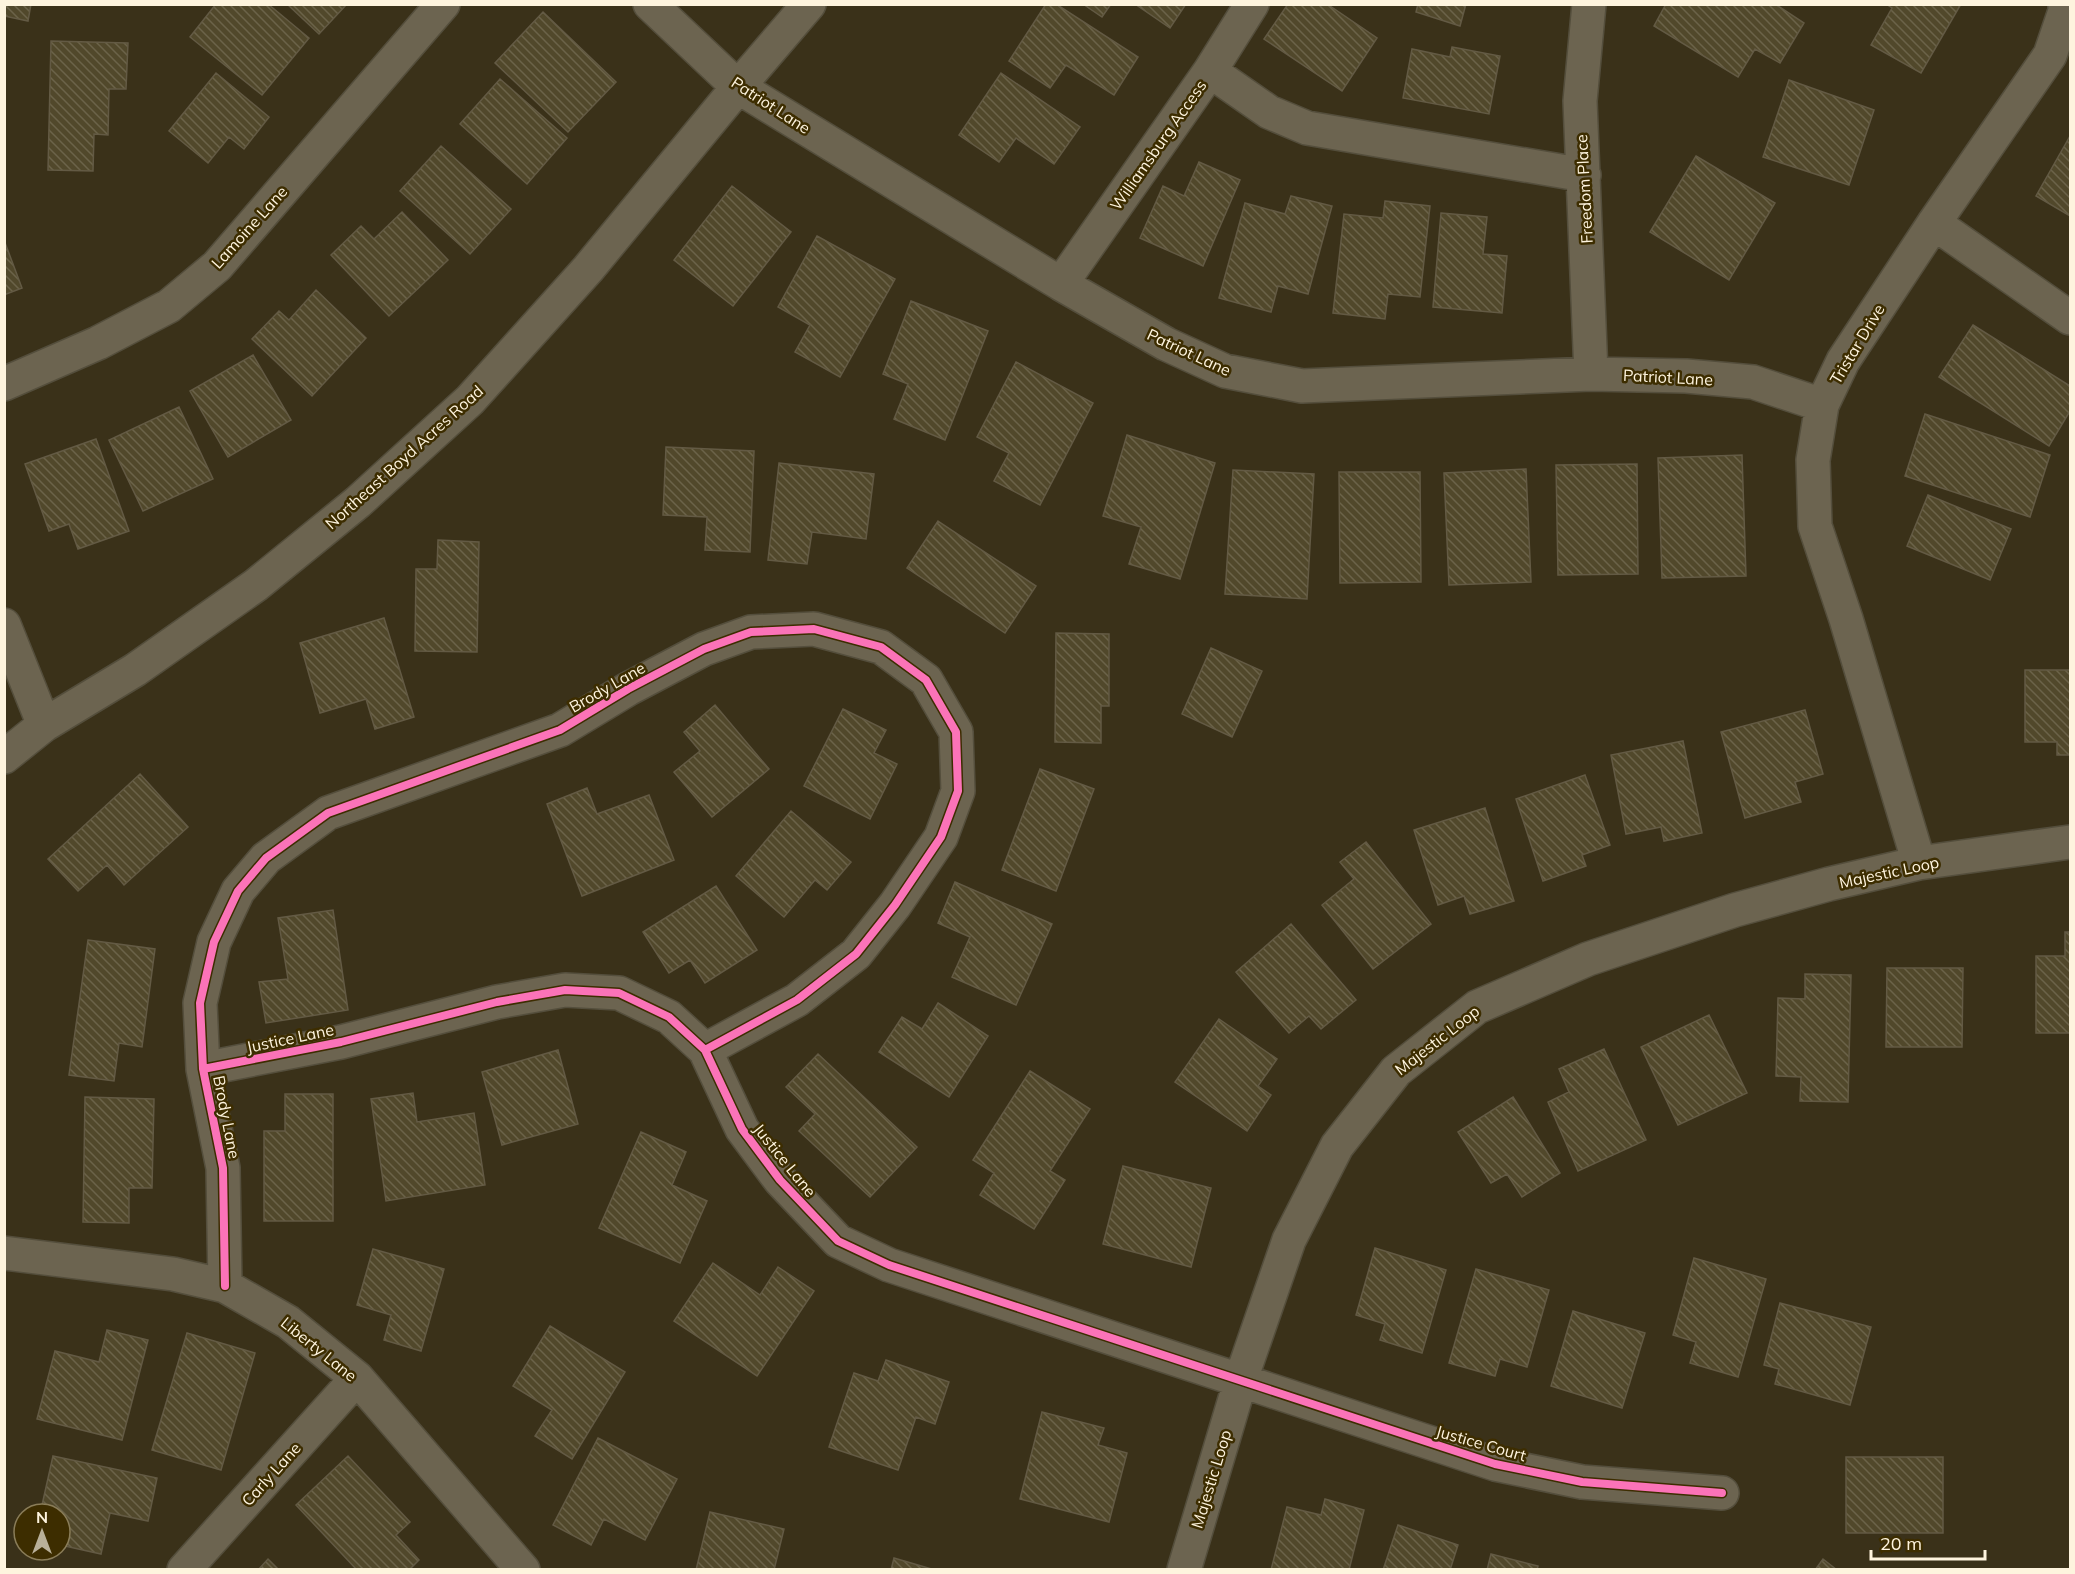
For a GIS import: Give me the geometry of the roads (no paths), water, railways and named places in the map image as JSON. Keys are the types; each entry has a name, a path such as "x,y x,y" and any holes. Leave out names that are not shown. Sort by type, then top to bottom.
{"street":[{"name":"Lamoine Lane","path":"4,384 98,343 169,306 217,266 443,4"},
{"name":"Patriot Lane","path":"650,4 738,87 1061,284 1166,344 1224,371 1302,386 1591,374 1686,376 1753,382 1822,405"},
{"name":"Northeast Boyd Acres Road","path":"4,757 44,725 135,670 256,585 358,502 470,400 588,269 809,4"},
{"name":"Williamsburg Access","path":"1061,284 1210,71 1252,4"},
{"name":"Freedom Place","path":"1589,4 1580,101 1591,374"},
{"name":"Tristar Drive","path":"1919,863 1846,619 1815,526 1813,460 1822,405 1843,361 1934,223 2050,55 2065,11 2065,4"},
{"path":"1210,71 1269,112 1307,128 1584,175"},
{"path":"1934,223 2070,318"},
{"path":"4,625 44,725"},
{"name":"Brody Lane","path":"225,1286 223,1168 203,1070 200,1003 214,942 238,891 266,858 328,813 560,730 628,688 704,649 751,632 814,629 881,646 926,680 956,732 958,791 941,837 895,905 856,954 797,1000 705,1050"},
{"name":"Majestic Loop","path":"1184,1569 1241,1379 1289,1240 1337,1146 1396,1071 1477,1007 1587,959 1735,910 1829,884 1919,863 2070,842"},
{"name":"Justice Lane","path":"203,1070 341,1041 497,1002 565,990 619,993 669,1017 705,1050 742,1129 780,1180 838,1241 890,1265 1241,1379"},
{"name":"Liberty Lane","path":"4,1253 173,1274 225,1286 288,1322 357,1378 523,1569"},
{"name":"Carly Lane","path":"184,1569 357,1378"},
{"name":"Justice Court","path":"1241,1379 1495,1464 1582,1482 1722,1493"}]}
